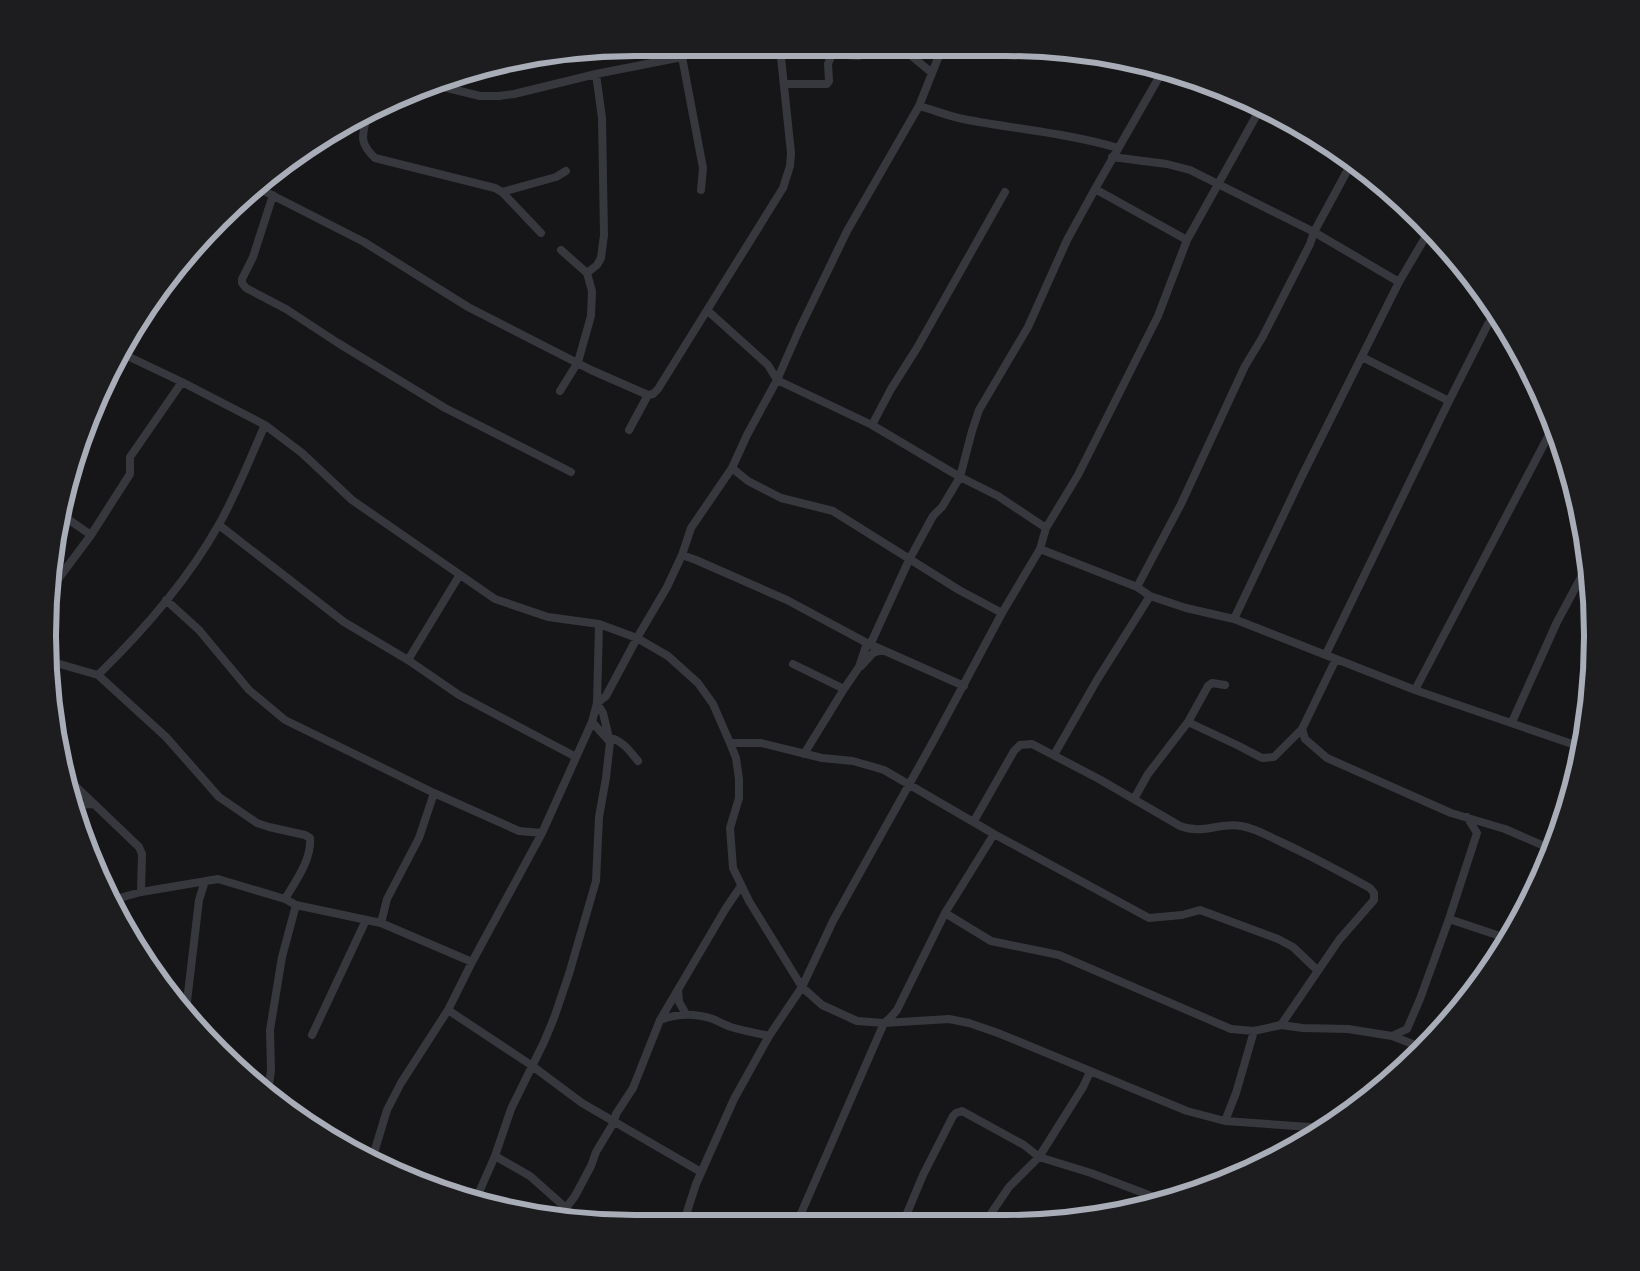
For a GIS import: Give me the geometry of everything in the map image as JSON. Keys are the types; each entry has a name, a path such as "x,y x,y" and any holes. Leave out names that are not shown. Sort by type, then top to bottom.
{"street":[{"path":"265,191 364,242 468,307 618,383 648,395 653,394 708,311 783,188 787,178 790,166 790,153 781,56"},
{"path":"784,84 827,84 830,80 828,64 831,56"},
{"path":"912,56 932,73"},
{"path":"597,702 606,696 667,587 682,555 691,528 732,468 747,435 777,380 847,231 919,106 939,56"},
{"path":"447,88 480,96 499,96 682,57 703,168 701,190"},
{"path":"587,273 601,258 604,235 602,118 596,74"},
{"path":"859,668 909,560 933,516 942,507 960,477 979,410 1028,327 1068,240 1112,157 1159,77"},
{"path":"919,106 961,118 1087,139 1118,148"},
{"path":"686,1215 701,1172 734,1100 769,1036 802,987 832,922 964,686 1002,613 1040,549 1046,528 1078,476 1158,316 1187,240 1220,184 1257,114"},
{"path":"363,125 362,136 368,151 375,158 384,162 495,188 502,192 541,233"},
{"path":"1112,157 1167,164 1190,170 1314,232 1399,282"},
{"path":"1136,587 1181,504 1245,366 1262,338 1310,244 1314,232 1348,170"},
{"path":"502,192 548,179 566,171"},
{"path":"1095,189 1187,240"},
{"path":"872,425 1005,192"},
{"path":"273,195 253,257 242,279 242,283 246,288 286,309 445,408 571,472"},
{"path":"1234,619 1301,478 1399,282 1425,238"},
{"path":"560,390 578,362 592,316 592,291 587,273 561,250"},
{"path":"708,311 768,365 777,380 872,425 960,477 998,496 1046,528"},
{"path":"1326,654 1449,401 1490,321"},
{"path":"128,357 182,382 265,425 302,453 352,500 459,576 495,599 548,616 599,624 637,638 668,656 698,683 713,704 736,758 740,779 739,798 730,828 733,868 741,886 802,987 822,1005 857,1021 884,1023 949,1019 969,1023 998,1033 1188,1111 1225,1121 1310,1127"},
{"path":"1362,357 1449,401"},
{"path":"59,578 91,535 130,474 130,457 182,382"},
{"path":"629,430 648,395"},
{"path":"98,675 128,645 198,560 219,525 265,425"},
{"path":"1415,690 1548,436"},
{"path":"732,468 748,481 781,498 833,511 958,590 1002,613"},
{"path":"68,519 91,535"},
{"path":"219,525 344,622 408,660 459,695 576,757"},
{"path":"1040,549 1136,587 1150,596 1186,608 1234,619 1415,690 1574,744"},
{"path":"682,555 787,600 869,644 964,686"},
{"path":"408,660 459,576"},
{"path":"1512,722 1558,622 1581,578"},
{"path":"1054,754 1097,680 1150,596"},
{"path":"166,600 200,630 249,690 285,720 434,793 518,831 542,833"},
{"path":"374,1152 390,1103 448,1010 542,833 592,722 597,702 599,624"},
{"path":"804,754 859,668 873,653 882,650"},
{"path":"1188,722 1262,758 1274,757 1302,730 1336,660"},
{"path":"57,662 98,675 166,737 219,797 257,823 306,835 310,838 304,866 285,899"},
{"path":"793,664 844,689"},
{"path":"1134,799 1148,774 1188,722 1208,686 1212,683 1225,685"},
{"path":"479,1193 495,1156 511,1108 544,1042 569,974 596,880 599,817 610,742 604,713 597,702"},
{"path":"592,722 610,742"},
{"path":"1302,730 1305,739 1327,758 1451,813 1506,828 1544,846"},
{"path":"610,742 614,739 619,741 638,761"},
{"path":"730,743 761,743 822,758 853,761 884,770 994,834 1149,918 1182,915 1200,910 1278,939 1292,947 1317,970"},
{"path":"974,821 1014,751 1020,744 1032,744 1054,754 1180,826 1190,830 1240,825 1255,829 1312,856 1370,888 1374,893 1374,900 1338,940 1281,1025"},
{"path":"77,788 139,847 142,854 141,892"},
{"path":"381,923 387,899 418,838 434,793"},
{"path":"82,805 93,804"},
{"path":"1466,816 1477,833"},
{"path":"1410,1044 1407,1029 1449,919 1477,833 1489,823"},
{"path":"800,1215 884,1023 897,1010 945,913 994,834"},
{"path":"119,898 141,892 218,879 285,899 296,905 381,923 472,962"},
{"path":"187,1001 199,900 205,881"},
{"path":"564,1210 575,1196 591,1166 596,1152 614,1122 622,1104 633,1088 660,1020 741,886"},
{"path":"269,1084 271,1071 270,1030 282,957 296,905"},
{"path":"945,913 991,941 1059,955 1232,1029 1240,1031 1254,1030 1281,1025 1303,1028 1348,1029 1392,1036 1414,1045"},
{"path":"1449,919 1499,936"},
{"path":"312,1035 366,920"},
{"path":"679,988 678,1002 686,1014"},
{"path":"448,1010 582,1103 701,1172"},
{"path":"660,1020 686,1014 712,1019 730,1026 769,1036"},
{"path":"1392,1036 1407,1029"},
{"path":"1225,1121 1236,1093 1254,1030"},
{"path":"990,1215 1009,1187 1039,1157 1090,1072"},
{"path":"905,1215 923,1175 956,1113 962,1111 1024,1145 1039,1157 1091,1173 1151,1196"},
{"path":"495,1156 530,1176 566,1208"}]}
